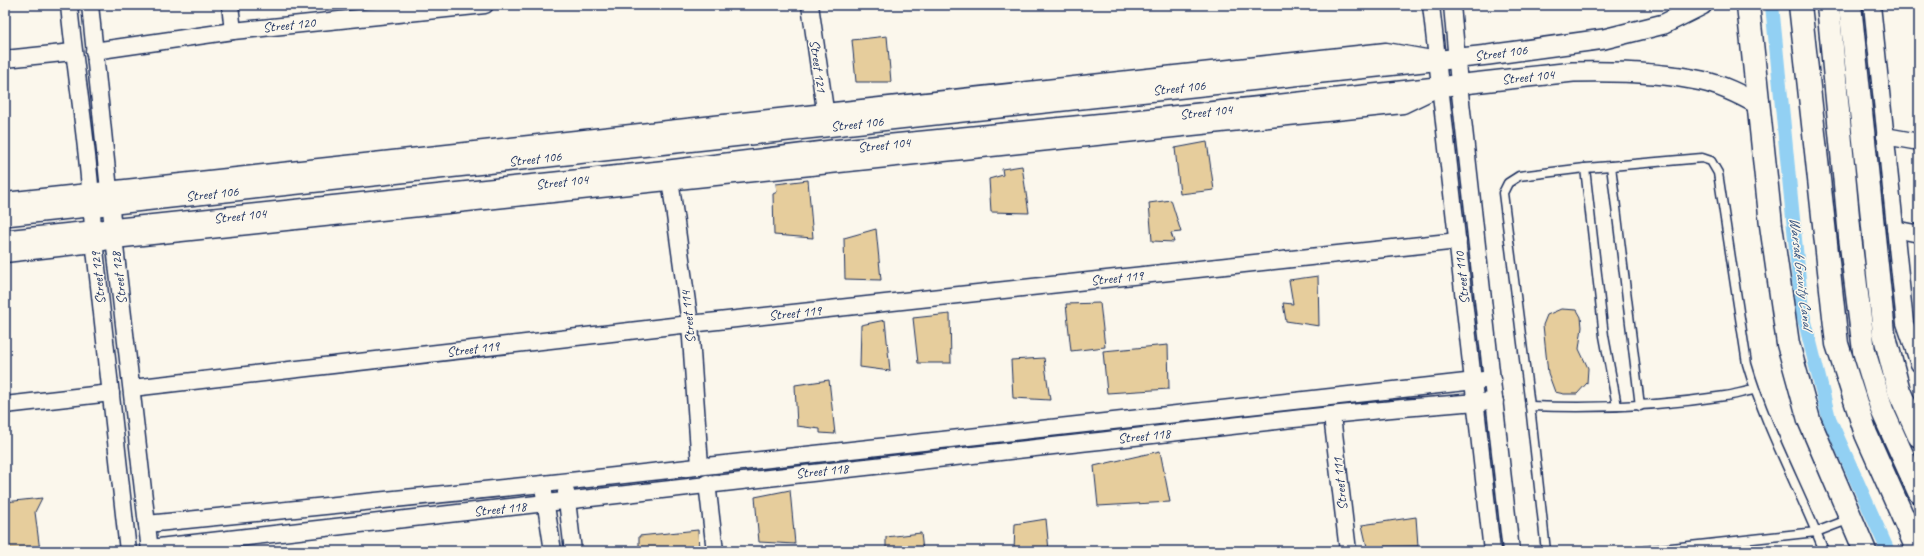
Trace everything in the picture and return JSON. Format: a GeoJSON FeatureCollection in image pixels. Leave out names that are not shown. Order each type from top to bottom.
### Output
{"type":"FeatureCollection","features":[{"type":"Feature","properties":{"kind":"main road"},"geometry":{"type":"LineString","coordinates":[[1748,5],[1771,225],[1788,344],[1809,420],[1850,519],[1865,551]]}},
{"type":"Feature","properties":{"kind":"main road"},"geometry":{"type":"LineString","coordinates":[[1800,5],[1837,344],[1866,434],[1918,551]]}},
{"type":"Feature","properties":{"kind":"main road"},"geometry":{"type":"LineString","coordinates":[[1828,5],[1854,268],[1864,350],[1882,410],[1919,492]]}},
{"type":"Feature","properties":{"kind":"main road"},"geometry":{"type":"LineString","coordinates":[[1850,5],[1884,333],[1899,391],[1919,436]]}},
{"type":"Feature","properties":{"kind":"main road"},"geometry":{"type":"LineString","coordinates":[[1854,268],[1877,266]]}},
{"type":"Feature","properties":{"kind":"street","name":"Street 129"},"geometry":{"type":"LineString","coordinates":[[69,5],[128,551]]}},
{"type":"Feature","properties":{"kind":"street","name":"Street 128"},"geometry":{"type":"LineString","coordinates":[[90,5],[114,235],[150,550]]}},
{"type":"Feature","properties":{"kind":"street"},"geometry":{"type":"LineString","coordinates":[[230,5],[233,31]]}},
{"type":"Feature","properties":{"kind":"street","name":"Street 120"},"geometry":{"type":"LineString","coordinates":[[94,51],[374,11],[485,5]]}},
{"type":"Feature","properties":{"kind":"street","name":"Street 121"},"geometry":{"type":"LineString","coordinates":[[810,5],[826,120]]}},
{"type":"Feature","properties":{"kind":"street","name":"Street 110"},"geometry":{"type":"LineString","coordinates":[[1431,5],[1438,60],[1450,85],[1493,379],[1511,551]]}},
{"type":"Feature","properties":{"kind":"street","name":"Street 110"},"geometry":{"type":"LineString","coordinates":[[1452,5],[1458,58],[1450,85],[1458,241],[1492,551]]}},
{"type":"Feature","properties":{"kind":"street","name":"Street 106"},"geometry":{"type":"LineString","coordinates":[[5,216],[91,199],[476,166],[641,140],[826,120],[1131,93],[1291,69],[1458,58],[1604,39],[1664,24],[1702,5]]}},
{"type":"Feature","properties":{"kind":"street"},"geometry":{"type":"LineString","coordinates":[[1872,5],[1895,229],[1919,364]]}},
{"type":"Feature","properties":{"kind":"street"},"geometry":{"type":"LineString","coordinates":[[5,59],[73,52]]}},
{"type":"Feature","properties":{"kind":"street"},"geometry":{"type":"LineString","coordinates":[[826,120],[1291,69]]}},
{"type":"Feature","properties":{"kind":"street","name":"Street 104"},"geometry":{"type":"LineString","coordinates":[[5,240],[93,238],[292,217],[480,190],[670,177],[832,150],[978,143],[1135,120],[1289,110],[1450,85],[1573,72],[1629,71],[1703,81],[1729,90],[1759,104]]}},
{"type":"Feature","properties":{"kind":"street"},"geometry":{"type":"LineString","coordinates":[[1131,93],[1135,120]]}},
{"type":"Feature","properties":{"kind":"street"},"geometry":{"type":"LineString","coordinates":[[978,143],[1289,110]]}},
{"type":"Feature","properties":{"kind":"street"},"geometry":{"type":"LineString","coordinates":[[1885,136],[1919,142]]}},
{"type":"Feature","properties":{"kind":"street"},"geometry":{"type":"LineString","coordinates":[[110,197],[641,140]]}},
{"type":"Feature","properties":{"kind":"street"},"geometry":{"type":"LineString","coordinates":[[476,166],[480,190]]}},
{"type":"Feature","properties":{"kind":"street"},"geometry":{"type":"LineString","coordinates":[[292,217],[670,177]]}},
{"type":"Feature","properties":{"kind":"street","name":"Street 114"},"geometry":{"type":"LineString","coordinates":[[670,177],[690,324],[700,465]]}},
{"type":"Feature","properties":{"kind":"street"},"geometry":{"type":"LineString","coordinates":[[5,201],[91,199]]}},
{"type":"Feature","properties":{"kind":"street"},"geometry":{"type":"LineString","coordinates":[[1895,229],[1919,234]]}},
{"type":"Feature","properties":{"kind":"street"},"geometry":{"type":"LineString","coordinates":[[5,254],[93,238]]}},
{"type":"Feature","properties":{"kind":"street","name":"Street 119"},"geometry":{"type":"LineString","coordinates":[[132,388],[690,324],[1458,241]]}},
{"type":"Feature","properties":{"kind":"street"},"geometry":{"type":"LineString","coordinates":[[148,524],[543,484],[564,480],[1493,379]]}},
{"type":"Feature","properties":{"kind":"street"},"geometry":{"type":"LineString","coordinates":[[5,405],[111,393]]}},
{"type":"Feature","properties":{"kind":"street","name":"Street 118"},"geometry":{"type":"LineString","coordinates":[[150,550],[567,502],[707,483],[1332,416],[1495,401]]}},
{"type":"Feature","properties":{"kind":"street","name":"Street 111"},"geometry":{"type":"LineString","coordinates":[[1332,416],[1348,551]]}},
{"type":"Feature","properties":{"kind":"street"},"geometry":{"type":"LineString","coordinates":[[564,480],[573,551]]}},
{"type":"Feature","properties":{"kind":"street"},"geometry":{"type":"LineString","coordinates":[[707,483],[715,551]]}},
{"type":"Feature","properties":{"kind":"street"},"geometry":{"type":"LineString","coordinates":[[543,484],[553,551]]}},
{"type":"Feature","properties":{"kind":"lane"},"geometry":{"type":"LineString","coordinates":[[1546,551],[1530,406],[1503,193],[1508,182],[1519,176],[1585,168],[1702,158],[1711,161],[1718,173],[1747,364],[1755,390],[1768,424],[1824,551]]}},
{"type":"Feature","properties":{"kind":"lane"},"geometry":{"type":"LineString","coordinates":[[1611,166],[1640,406]]}},
{"type":"Feature","properties":{"kind":"lane"},"geometry":{"type":"LineString","coordinates":[[1585,168],[1604,336],[1617,406]]}},
{"type":"Feature","properties":{"kind":"lane"},"geometry":{"type":"LineString","coordinates":[[1530,406],[1580,408],[1640,406],[1727,396],[1755,390]]}},
{"type":"Feature","properties":{"kind":"lane"},"geometry":{"type":"LineString","coordinates":[[1644,551],[1816,532],[1850,519]]}},
{"type":"Feature","properties":{"kind":"building"},"geometry":{"type":"Polygon","coordinates":[[[887,36],[891,82],[856,82],[852,40],[887,36]]]}},
{"type":"Feature","properties":{"kind":"building"},"geometry":{"type":"Polygon","coordinates":[[[1207,142],[1214,190],[1180,194],[1175,148],[1207,142]]]}},
{"type":"Feature","properties":{"kind":"building"},"geometry":{"type":"Polygon","coordinates":[[[1022,166],[1029,213],[991,212],[989,179],[1003,175],[1002,169],[1022,166]]]}},
{"type":"Feature","properties":{"kind":"building"},"geometry":{"type":"Polygon","coordinates":[[[808,180],[813,238],[774,235],[773,194],[777,192],[776,184],[808,180]]]}},
{"type":"Feature","properties":{"kind":"building"},"geometry":{"type":"Polygon","coordinates":[[[1171,200],[1181,232],[1171,233],[1174,242],[1152,241],[1149,203],[1171,200]]]}},
{"type":"Feature","properties":{"kind":"building"},"geometry":{"type":"Polygon","coordinates":[[[876,229],[881,280],[845,279],[844,238],[876,229]]]}},
{"type":"Feature","properties":{"kind":"building"},"geometry":{"type":"Polygon","coordinates":[[[1318,276],[1319,326],[1286,321],[1283,303],[1293,304],[1289,280],[1318,276]]]}},
{"type":"Feature","properties":{"kind":"building"},"geometry":{"type":"Polygon","coordinates":[[[1100,303],[1105,347],[1071,351],[1066,304],[1100,303]]]}},
{"type":"Feature","properties":{"kind":"building"},"geometry":{"type":"Polygon","coordinates":[[[1561,309],[1577,310],[1581,317],[1582,327],[1579,349],[1588,368],[1587,383],[1577,394],[1555,392],[1548,373],[1543,325],[1547,315],[1561,309]]]}},
{"type":"Feature","properties":{"kind":"building"},"geometry":{"type":"Polygon","coordinates":[[[950,314],[951,363],[918,363],[913,318],[950,314]]]}},
{"type":"Feature","properties":{"kind":"building"},"geometry":{"type":"Polygon","coordinates":[[[885,320],[890,371],[860,367],[861,325],[885,320]]]}},
{"type":"Feature","properties":{"kind":"building"},"geometry":{"type":"Polygon","coordinates":[[[1168,345],[1169,389],[1107,393],[1103,351],[1168,345]]]}},
{"type":"Feature","properties":{"kind":"building"},"geometry":{"type":"Polygon","coordinates":[[[1044,358],[1050,400],[1013,398],[1011,360],[1044,358]]]}},
{"type":"Feature","properties":{"kind":"building"},"geometry":{"type":"Polygon","coordinates":[[[829,380],[835,434],[820,433],[820,429],[797,426],[795,385],[829,380]]]}},
{"type":"Feature","properties":{"kind":"building"},"geometry":{"type":"Polygon","coordinates":[[[1160,451],[1170,502],[1098,506],[1094,466],[1160,451]]]}},
{"type":"Feature","properties":{"kind":"building"},"geometry":{"type":"Polygon","coordinates":[[[790,490],[795,544],[759,542],[755,497],[790,490]]]}},
{"type":"Feature","properties":{"kind":"building"},"geometry":{"type":"Polygon","coordinates":[[[42,498],[35,512],[40,551],[5,551],[5,502],[42,498]]]}},
{"type":"Feature","properties":{"kind":"building"},"geometry":{"type":"Polygon","coordinates":[[[1416,517],[1418,546],[1367,547],[1362,525],[1416,517]]]}},
{"type":"Feature","properties":{"kind":"building"},"geometry":{"type":"Polygon","coordinates":[[[1046,519],[1049,551],[1014,551],[1015,524],[1046,519]]]}},
{"type":"Feature","properties":{"kind":"building"},"geometry":{"type":"Polygon","coordinates":[[[698,530],[699,551],[639,551],[639,536],[698,530]]]}},
{"type":"Feature","properties":{"kind":"building"},"geometry":{"type":"Polygon","coordinates":[[[921,533],[923,551],[886,551],[886,537],[921,533]]]}},
{"type":"Feature","properties":{"kind":"waterway","name":"Warsak Gravity Canal"},"geometry":{"type":"LineString","coordinates":[[1772,5],[1802,310],[1829,418],[1888,551]]}}]}
